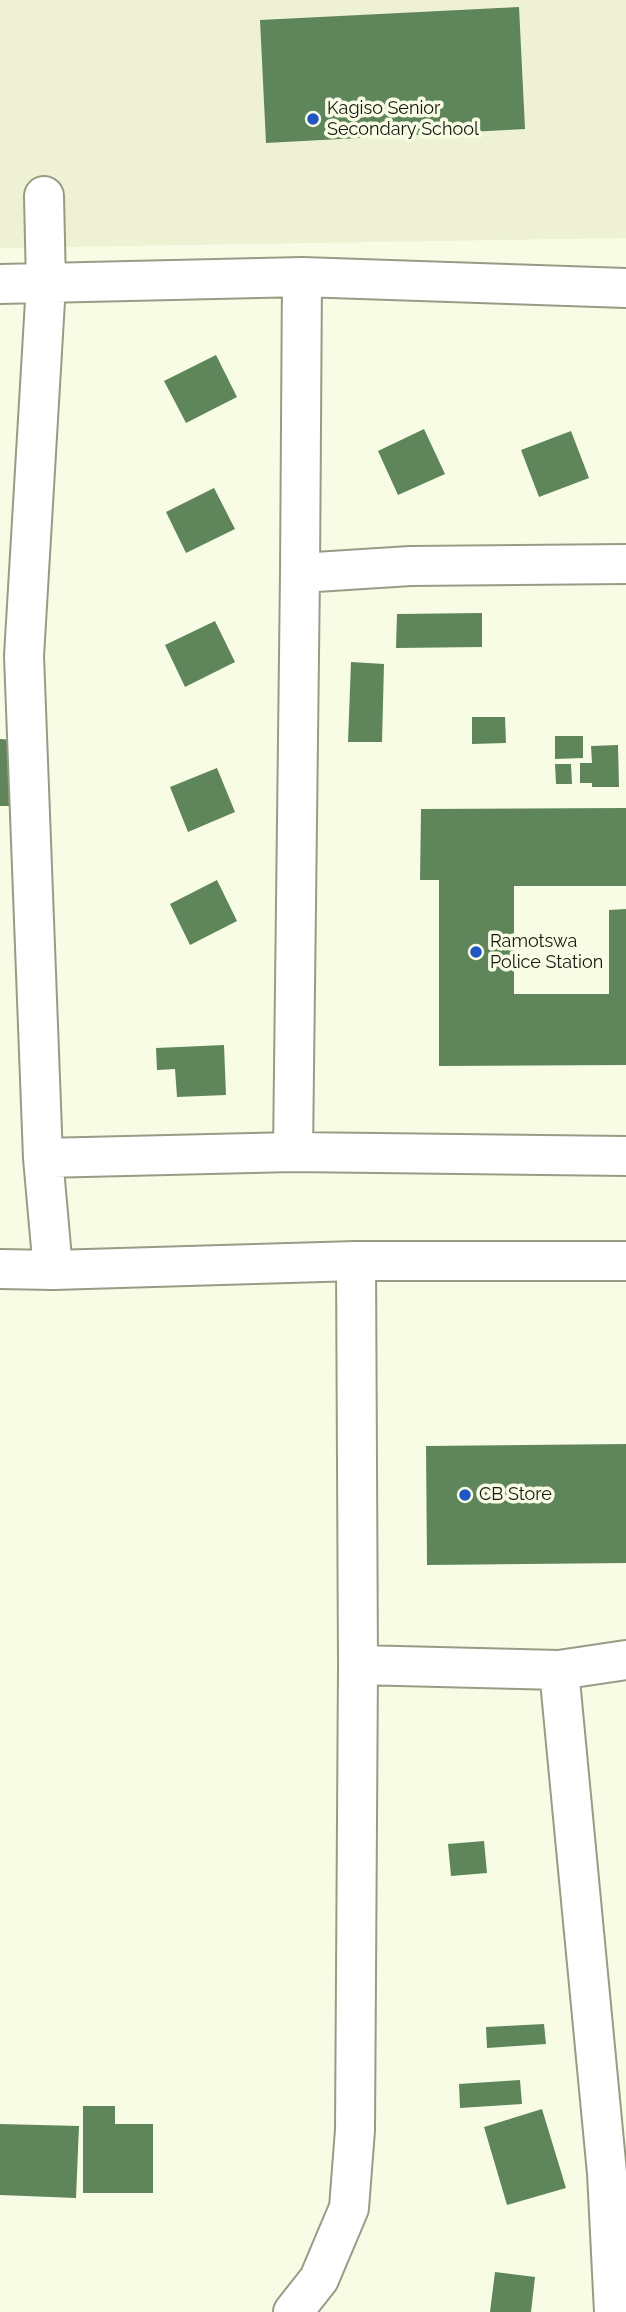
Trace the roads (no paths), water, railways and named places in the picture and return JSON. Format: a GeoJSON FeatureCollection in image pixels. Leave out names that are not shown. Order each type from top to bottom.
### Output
{"type":"FeatureCollection","features":[{"type":"Feature","properties":{"kind":"street"},"geometry":{"type":"LineString","coordinates":[[44,196],[46,284],[12,656],[43,1158],[53,1270]]}},
{"type":"Feature","properties":{"kind":"street"},"geometry":{"type":"LineString","coordinates":[[293,1152],[302,277]]}},
{"type":"Feature","properties":{"kind":"street"},"geometry":{"type":"LineString","coordinates":[[0,284],[302,277],[626,288]]}},
{"type":"Feature","properties":{"kind":"street"},"geometry":{"type":"LineString","coordinates":[[300,573],[411,566],[626,565]]}},
{"type":"Feature","properties":{"kind":"street"},"geometry":{"type":"LineString","coordinates":[[43,1158],[293,1152],[626,1156]]}},
{"type":"Feature","properties":{"kind":"street"},"geometry":{"type":"LineString","coordinates":[[293,2312],[319,2279],[349,2208],[355,2130],[358,1665],[356,1261]]}},
{"type":"Feature","properties":{"kind":"street"},"geometry":{"type":"LineString","coordinates":[[0,1269],[53,1270],[356,1261],[626,1261]]}},
{"type":"Feature","properties":{"kind":"street"},"geometry":{"type":"LineString","coordinates":[[358,1665],[559,1670],[626,1660]]}},
{"type":"Feature","properties":{"kind":"street"},"geometry":{"type":"LineString","coordinates":[[559,1670],[607,2173],[614,2312]]}},
{"type":"Feature","properties":{"kind":"place","name":"Kagiso Senior Secondary School"},"geometry":{"type":"Point","coordinates":[313,119]}},
{"type":"Feature","properties":{"kind":"place","name":"Ramotswa Police Station"},"geometry":{"type":"Point","coordinates":[476,952]}},
{"type":"Feature","properties":{"kind":"place","name":"CB Store"},"geometry":{"type":"Point","coordinates":[465,1495]}}]}
